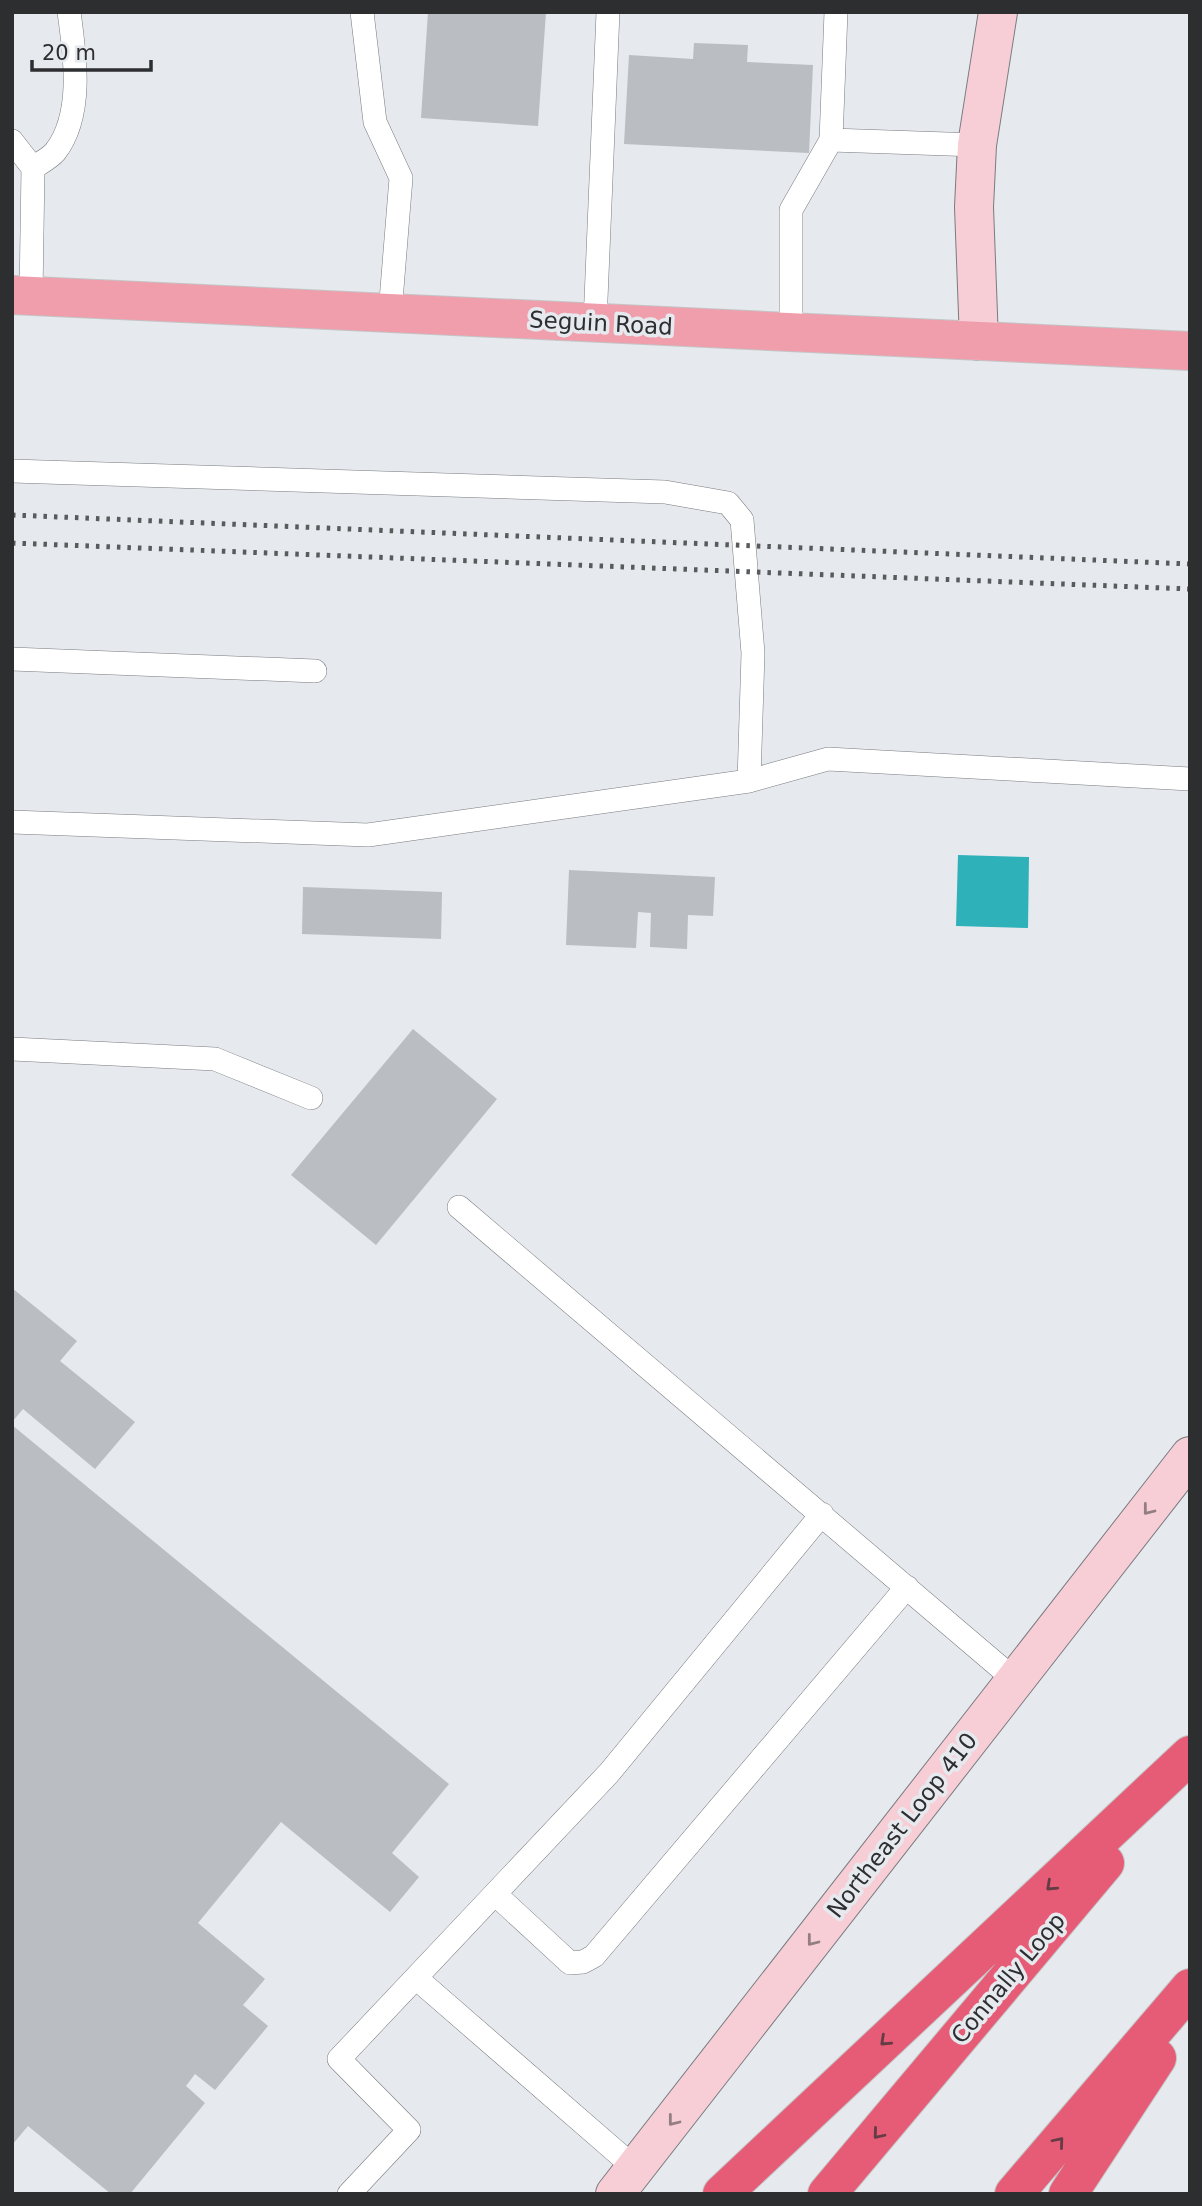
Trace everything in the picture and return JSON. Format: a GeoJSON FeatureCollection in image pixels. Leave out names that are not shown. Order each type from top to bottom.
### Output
{"type":"FeatureCollection","features":[{"type":"Feature","properties":{"kind":"highway"},"geometry":{"type":"LineString","coordinates":[[722,2194],[1190,1755]]}},
{"type":"Feature","properties":{"kind":"highway","name":"Connally Loop"},"geometry":{"type":"LineString","coordinates":[[827,2194],[1190,1763]]}},
{"type":"Feature","properties":{"kind":"highway"},"geometry":{"type":"LineString","coordinates":[[1014,2194],[1190,1987]]}},
{"type":"Feature","properties":{"kind":"highway"},"geometry":{"type":"LineString","coordinates":[[1068,2194],[1190,2007]]}},
{"type":"Feature","properties":{"kind":"main road","name":"Seguin Road"},"geometry":{"type":"LineString","coordinates":[[22,296],[1190,351]]}},
{"type":"Feature","properties":{"kind":"street"},"geometry":{"type":"LineString","coordinates":[[979,341],[974,207],[977,145],[998,12]]}},
{"type":"Feature","properties":{"kind":"street","name":"Northeast Loop 410"},"geometry":{"type":"LineString","coordinates":[[625,2181],[1190,1456]]}},
{"type":"Feature","properties":{"kind":"lane"},"geometry":{"type":"LineString","coordinates":[[33,168],[55,152],[71,121],[76,56],[69,12]]}},
{"type":"Feature","properties":{"kind":"lane"},"geometry":{"type":"LineString","coordinates":[[362,12],[375,122],[401,178],[390,313]]}},
{"type":"Feature","properties":{"kind":"lane"},"geometry":{"type":"LineString","coordinates":[[595,323],[608,12]]}},
{"type":"Feature","properties":{"kind":"lane"},"geometry":{"type":"LineString","coordinates":[[791,332],[792,210],[831,140],[836,12]]}},
{"type":"Feature","properties":{"kind":"lane"},"geometry":{"type":"LineString","coordinates":[[831,140],[977,145]]}},
{"type":"Feature","properties":{"kind":"lane"},"geometry":{"type":"LineString","coordinates":[[12,141],[33,168],[22,296]]}},
{"type":"Feature","properties":{"kind":"lane"},"geometry":{"type":"LineString","coordinates":[[12,471],[665,492],[728,503],[742,520],[753,653],[749,781]]}},
{"type":"Feature","properties":{"kind":"lane"},"geometry":{"type":"LineString","coordinates":[[12,659],[315,671]]}},
{"type":"Feature","properties":{"kind":"lane"},"geometry":{"type":"LineString","coordinates":[[12,822],[368,835],[749,781],[828,760],[1190,779]]}},
{"type":"Feature","properties":{"kind":"lane"},"geometry":{"type":"LineString","coordinates":[[12,1049],[215,1059],[311,1098]]}},
{"type":"Feature","properties":{"kind":"lane"},"geometry":{"type":"LineString","coordinates":[[459,1207],[1015,1680]]}},
{"type":"Feature","properties":{"kind":"lane"},"geometry":{"type":"LineString","coordinates":[[349,2194],[409,2130],[339,2059],[609,1773],[822,1514]]}},
{"type":"Feature","properties":{"kind":"lane"},"geometry":{"type":"LineString","coordinates":[[495,1894],[570,1963],[583,1962],[594,1956],[907,1587]]}},
{"type":"Feature","properties":{"kind":"lane"},"geometry":{"type":"LineString","coordinates":[[415,1978],[625,2181]]}},
{"type":"Feature","properties":{"kind":"water"},"geometry":{"type":"Polygon","coordinates":[[[958,855],[1029,857],[1028,928],[956,926],[958,855]]]}},
{"type":"Feature","properties":{"kind":"building"},"geometry":{"type":"Polygon","coordinates":[[[428,12],[546,12],[538,126],[421,118],[428,12]]]}},
{"type":"Feature","properties":{"kind":"building"},"geometry":{"type":"Polygon","coordinates":[[[694,43],[748,45],[747,62],[813,65],[809,153],[624,144],[629,55],[693,59],[694,43]]]}},
{"type":"Feature","properties":{"kind":"building"},"geometry":{"type":"Polygon","coordinates":[[[569,870],[715,877],[713,916],[688,915],[687,949],[650,947],[651,913],[638,912],[636,948],[566,945],[569,870]]]}},
{"type":"Feature","properties":{"kind":"building"},"geometry":{"type":"Polygon","coordinates":[[[303,887],[442,892],[441,939],[302,934],[303,887]]]}},
{"type":"Feature","properties":{"kind":"building"},"geometry":{"type":"Polygon","coordinates":[[[413,1029],[497,1099],[376,1245],[291,1175],[413,1029]]]}},
{"type":"Feature","properties":{"kind":"building"},"geometry":{"type":"Polygon","coordinates":[[[12,1288],[77,1341],[60,1361],[135,1422],[95,1469],[23,1409],[12,1422],[12,1288]]]}},
{"type":"Feature","properties":{"kind":"building"},"geometry":{"type":"Polygon","coordinates":[[[12,1425],[449,1784],[392,1853],[419,1877],[390,1912],[281,1822],[198,1923],[265,1979],[243,2005],[268,2026],[215,2090],[195,2074],[186,2086],[205,2103],[130,2194],[111,2194],[28,2126],[12,2145],[12,1425]]]}},
{"type":"Feature","properties":{"kind":"railway"},"geometry":{"type":"LineString","coordinates":[[12,515],[1190,564]]}},
{"type":"Feature","properties":{"kind":"railway"},"geometry":{"type":"LineString","coordinates":[[12,543],[1190,589]]}}]}
